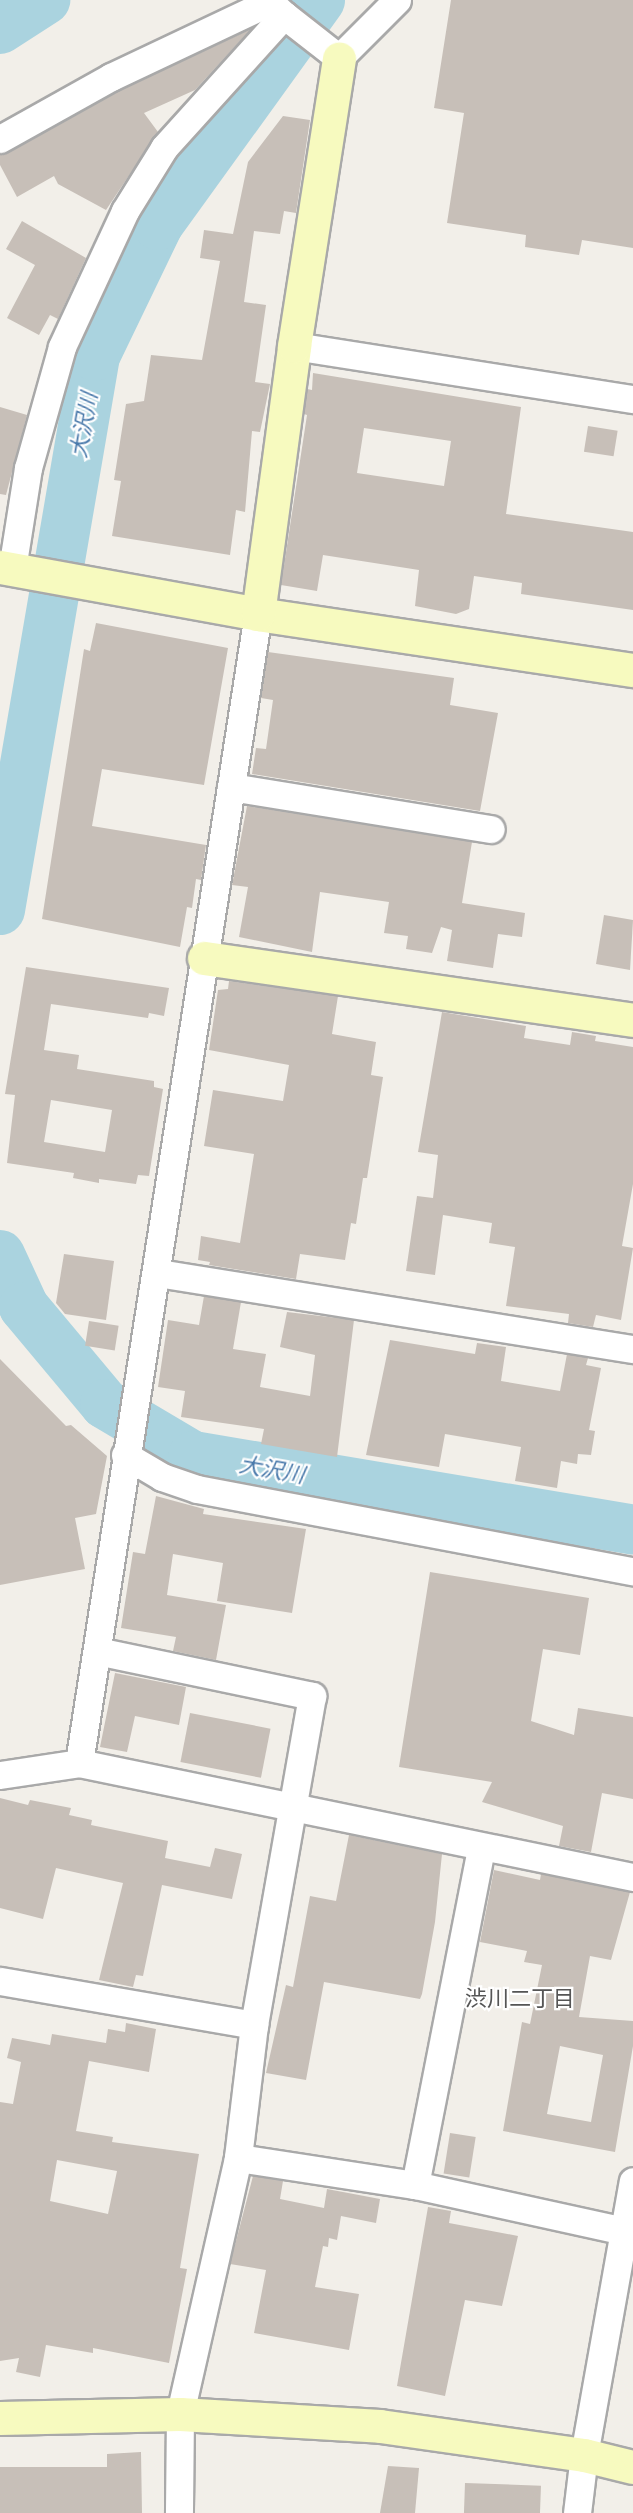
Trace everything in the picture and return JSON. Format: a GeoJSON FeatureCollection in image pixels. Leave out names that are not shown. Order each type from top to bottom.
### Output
{"type":"FeatureCollection","features":[{"type":"Feature","properties":{"kind":"street"},"geometry":{"type":"LineString","coordinates":[[79,1762],[125,1455],[158,1273],[258,614],[334,53],[397,0]]}},
{"type":"Feature","properties":{"kind":"street"},"geometry":{"type":"LineString","coordinates":[[0,139],[111,77],[270,2],[334,53]]}},
{"type":"Feature","properties":{"kind":"street"},"geometry":{"type":"LineString","coordinates":[[285,15],[164,148],[125,211],[62,347],[28,468],[11,569],[258,614],[633,670]]}},
{"type":"Feature","properties":{"kind":"street"},"geometry":{"type":"LineString","coordinates":[[294,346],[633,399]]}},
{"type":"Feature","properties":{"kind":"street"},"geometry":{"type":"LineString","coordinates":[[231,787],[491,829]]}},
{"type":"Feature","properties":{"kind":"street"},"geometry":{"type":"LineString","coordinates":[[204,958],[633,1020]]}},
{"type":"Feature","properties":{"kind":"street"},"geometry":{"type":"LineString","coordinates":[[158,1273],[633,1349]]}},
{"type":"Feature","properties":{"kind":"street"},"geometry":{"type":"LineString","coordinates":[[125,1455],[162,1477],[197,1489],[633,1571]]}},
{"type":"Feature","properties":{"kind":"street"},"geometry":{"type":"LineString","coordinates":[[97,1651],[312,1696],[254,2025],[238,2157],[180,2414],[179,2513]]}},
{"type":"Feature","properties":{"kind":"street"},"geometry":{"type":"LineString","coordinates":[[0,1775],[79,1762],[293,1810],[633,1877]]}},
{"type":"Feature","properties":{"kind":"street"},"geometry":{"type":"LineString","coordinates":[[415,2185],[481,1848]]}},
{"type":"Feature","properties":{"kind":"street"},"geometry":{"type":"LineString","coordinates":[[0,1981],[254,2025]]}},
{"type":"Feature","properties":{"kind":"street"},"geometry":{"type":"LineString","coordinates":[[238,2157],[415,2185],[629,2232]]}},
{"type":"Feature","properties":{"kind":"street"},"geometry":{"type":"LineString","coordinates":[[578,2513],[584,2455],[629,2232],[633,2181]]}},
{"type":"Feature","properties":{"kind":"street"},"geometry":{"type":"LineString","coordinates":[[0,2418],[180,2414],[380,2426],[584,2455],[633,2467]]}},
{"type":"Feature","properties":{"kind":"building"},"geometry":{"type":"Polygon","coordinates":[[[451,0],[633,0],[633,248],[582,240],[579,255],[525,247],[526,235],[447,223],[464,113],[434,108],[451,0]]]}},
{"type":"Feature","properties":{"kind":"building"},"geometry":{"type":"Polygon","coordinates":[[[251,29],[195,90],[144,113],[158,132],[106,210],[58,184],[54,176],[17,197],[0,165],[0,155],[118,91],[251,29]]]}},
{"type":"Feature","properties":{"kind":"building"},"geometry":{"type":"Polygon","coordinates":[[[283,116],[310,120],[296,213],[284,211],[280,234],[254,231],[244,302],[266,305],[255,382],[270,384],[260,432],[252,431],[245,512],[236,510],[230,555],[112,536],[121,481],[114,480],[126,404],[144,401],[151,355],[202,360],[220,261],[200,258],[204,230],[233,234],[248,162],[283,116]]]}},
{"type":"Feature","properties":{"kind":"building"},"geometry":{"type":"Polygon","coordinates":[[[22,221],[86,258],[58,319],[50,315],[39,335],[7,318],[35,265],[6,249],[22,221]]]}},
{"type":"Feature","properties":{"kind":"building"},"geometry":{"type":"Polygon","coordinates":[[[313,373],[521,407],[506,514],[633,532],[633,610],[521,594],[522,583],[474,576],[469,609],[456,614],[415,606],[419,570],[323,555],[317,591],[281,585],[307,415],[304,414],[307,389],[312,390],[313,373]],[[364,428],[357,473],[444,486],[451,441],[364,428]]]}},
{"type":"Feature","properties":{"kind":"building"},"geometry":{"type":"Polygon","coordinates":[[[0,407],[27,415],[6,495],[0,494],[0,407]]]}},
{"type":"Feature","properties":{"kind":"building"},"geometry":{"type":"Polygon","coordinates":[[[588,426],[618,431],[614,456],[584,452],[588,426]]]}},
{"type":"Feature","properties":{"kind":"building"},"geometry":{"type":"Polygon","coordinates":[[[96,623],[228,648],[204,785],[102,769],[92,826],[206,845],[201,880],[196,879],[192,908],[187,907],[180,947],[42,919],[84,649],[90,651],[96,623]]]}},
{"type":"Feature","properties":{"kind":"building"},"geometry":{"type":"Polygon","coordinates":[[[268,652],[454,678],[450,705],[498,713],[480,811],[252,774],[256,748],[266,749],[273,700],[261,698],[268,652]]]}},
{"type":"Feature","properties":{"kind":"building"},"geometry":{"type":"Polygon","coordinates":[[[247,806],[472,842],[462,903],[525,913],[522,937],[498,934],[493,968],[447,961],[452,930],[441,927],[432,953],[406,949],[408,936],[384,933],[389,902],[320,892],[312,952],[239,937],[248,887],[232,885],[247,806]]]}},
{"type":"Feature","properties":{"kind":"building"},"geometry":{"type":"Polygon","coordinates":[[[604,915],[633,920],[630,970],[596,964],[604,915]]]}},
{"type":"Feature","properties":{"kind":"building"},"geometry":{"type":"Polygon","coordinates":[[[26,967],[169,988],[164,1016],[149,1013],[148,1018],[51,1004],[44,1050],[79,1055],[77,1069],[154,1081],[154,1087],[163,1089],[149,1176],[138,1175],[136,1184],[99,1179],[99,1183],[73,1178],[74,1173],[7,1163],[15,1095],[5,1094],[26,967]],[[51,1100],[44,1142],[105,1152],[112,1110],[51,1100]]]}},
{"type":"Feature","properties":{"kind":"building"},"geometry":{"type":"Polygon","coordinates":[[[229,981],[338,996],[332,1034],[376,1042],[371,1075],[383,1077],[367,1178],[363,1178],[356,1224],[351,1223],[345,1260],[300,1254],[296,1279],[209,1265],[210,1262],[198,1260],[201,1236],[240,1243],[254,1154],[204,1146],[213,1090],[283,1101],[289,1065],[209,1050],[218,990],[228,989],[229,981]]]}},
{"type":"Feature","properties":{"kind":"building"},"geometry":{"type":"Polygon","coordinates":[[[442,1012],[526,1026],[524,1038],[570,1045],[572,1032],[596,1036],[595,1041],[633,1047],[633,1184],[622,1246],[633,1248],[621,1320],[596,1315],[593,1327],[568,1323],[569,1314],[506,1306],[515,1247],[489,1243],[492,1223],[443,1215],[435,1275],[406,1271],[417,1196],[433,1198],[438,1155],[418,1152],[442,1012]]]}},
{"type":"Feature","properties":{"kind":"building"},"geometry":{"type":"Polygon","coordinates":[[[64,1254],[114,1261],[106,1320],[65,1314],[56,1303],[64,1254]]]}},
{"type":"Feature","properties":{"kind":"building"},"geometry":{"type":"Polygon","coordinates":[[[204,1296],[241,1302],[233,1349],[266,1354],[260,1387],[310,1396],[315,1355],[280,1347],[287,1312],[354,1320],[337,1457],[261,1444],[264,1429],[181,1417],[185,1391],[158,1387],[168,1320],[199,1325],[204,1296]]]}},
{"type":"Feature","properties":{"kind":"building"},"geometry":{"type":"Polygon","coordinates":[[[89,1321],[119,1326],[115,1350],[85,1346],[89,1321]]]}},
{"type":"Feature","properties":{"kind":"building"},"geometry":{"type":"Polygon","coordinates":[[[390,1340],[475,1354],[477,1343],[506,1347],[501,1381],[560,1391],[567,1354],[588,1358],[586,1365],[601,1368],[589,1430],[595,1431],[591,1455],[578,1454],[577,1464],[561,1461],[557,1488],[515,1481],[521,1447],[445,1434],[439,1467],[366,1455],[390,1340]]]}},
{"type":"Feature","properties":{"kind":"building"},"geometry":{"type":"Polygon","coordinates":[[[0,1359],[66,1426],[71,1425],[107,1456],[96,1514],[75,1518],[85,1569],[0,1585],[0,1359]]]}},
{"type":"Feature","properties":{"kind":"building"},"geometry":{"type":"Polygon","coordinates":[[[156,1496],[204,1509],[203,1514],[306,1529],[292,1613],[217,1601],[223,1563],[173,1554],[167,1595],[226,1605],[216,1660],[173,1651],[176,1637],[121,1628],[133,1552],[145,1554],[156,1496]]]}},
{"type":"Feature","properties":{"kind":"building"},"geometry":{"type":"Polygon","coordinates":[[[430,1572],[589,1598],[580,1655],[543,1649],[531,1721],[574,1735],[578,1708],[633,1717],[633,1799],[602,1793],[591,1852],[559,1846],[563,1826],[482,1802],[492,1782],[399,1767],[430,1572]]]}},
{"type":"Feature","properties":{"kind":"building"},"geometry":{"type":"Polygon","coordinates":[[[115,1673],[186,1687],[179,1725],[135,1716],[127,1752],[100,1747],[115,1673]]]}},
{"type":"Feature","properties":{"kind":"building"},"geometry":{"type":"Polygon","coordinates":[[[190,1713],[270,1729],[261,1778],[180,1762],[190,1713]]]}},
{"type":"Feature","properties":{"kind":"building"},"geometry":{"type":"Polygon","coordinates":[[[0,1798],[28,1805],[30,1800],[71,1808],[69,1815],[92,1820],[91,1825],[168,1841],[165,1858],[210,1867],[215,1848],[242,1854],[232,1899],[162,1885],[143,1976],[136,1975],[133,1987],[99,1980],[123,1883],[56,1868],[43,1919],[0,1908],[0,1798]]]}},
{"type":"Feature","properties":{"kind":"building"},"geometry":{"type":"Polygon","coordinates":[[[349,1835],[442,1854],[435,1922],[422,1994],[420,1999],[324,1982],[306,2080],[266,2073],[286,1985],[293,1987],[310,1896],[336,1901],[349,1835]]]}},
{"type":"Feature","properties":{"kind":"building"},"geometry":{"type":"Polygon","coordinates":[[[494,1870],[540,1880],[541,1874],[630,1892],[611,1960],[590,1956],[579,2017],[633,2021],[633,2046],[615,2152],[503,2131],[522,2022],[530,2024],[542,1965],[524,1962],[527,1951],[480,1942],[494,1870]],[[560,2046],[547,2114],[591,2122],[603,2055],[560,2046]]]}},
{"type":"Feature","properties":{"kind":"building"},"geometry":{"type":"Polygon","coordinates":[[[126,2023],[156,2029],[149,2072],[89,2061],[76,2131],[113,2137],[112,2142],[199,2154],[180,2268],[187,2269],[169,2363],[93,2348],[93,2353],[46,2345],[40,2377],[16,2372],[19,2358],[0,2361],[0,2102],[13,2104],[21,2062],[7,2058],[12,2038],[50,2045],[52,2034],[106,2043],[108,2029],[125,2032],[126,2023]],[[57,2160],[50,2201],[108,2214],[117,2171],[57,2160]]]}},
{"type":"Feature","properties":{"kind":"building"},"geometry":{"type":"Polygon","coordinates":[[[450,2133],[476,2137],[469,2178],[444,2173],[450,2133]]]}},
{"type":"Feature","properties":{"kind":"building"},"geometry":{"type":"Polygon","coordinates":[[[253,2176],[283,2181],[280,2199],[324,2208],[327,2189],[380,2199],[376,2223],[341,2216],[337,2240],[329,2238],[328,2247],[323,2246],[315,2287],[359,2294],[349,2350],[254,2333],[266,2270],[230,2264],[253,2176]]]}},
{"type":"Feature","properties":{"kind":"building"},"geometry":{"type":"Polygon","coordinates":[[[428,2207],[451,2211],[449,2223],[518,2236],[502,2306],[465,2300],[445,2396],[397,2386],[428,2207]]]}},
{"type":"Feature","properties":{"kind":"building"},"geometry":{"type":"Polygon","coordinates":[[[141,2452],[142,2513],[0,2513],[0,2467],[107,2467],[107,2454],[141,2452]]]}},
{"type":"Feature","properties":{"kind":"building"},"geometry":{"type":"Polygon","coordinates":[[[388,2466],[419,2468],[415,2513],[380,2513],[388,2466]]]}},
{"type":"Feature","properties":{"kind":"building"},"geometry":{"type":"Polygon","coordinates":[[[465,2483],[541,2486],[540,2513],[464,2513],[465,2483]]]}},
{"type":"Feature","properties":{"kind":"waterway"},"geometry":{"type":"LineString","coordinates":[[0,29],[45,0]]}},
{"type":"Feature","properties":{"kind":"waterway","name":"大沢川"},"geometry":{"type":"LineString","coordinates":[[0,910],[95,356],[158,225],[320,0]]}},
{"type":"Feature","properties":{"kind":"waterway","name":"大沢川"},"geometry":{"type":"LineString","coordinates":[[0,1255],[24,1307],[105,1404],[193,1456],[633,1530]]}},
{"type":"Feature","properties":{"kind":"district","name":"渋川二丁目"},"geometry":{"type":"Point","coordinates":[520,1998]}}]}
